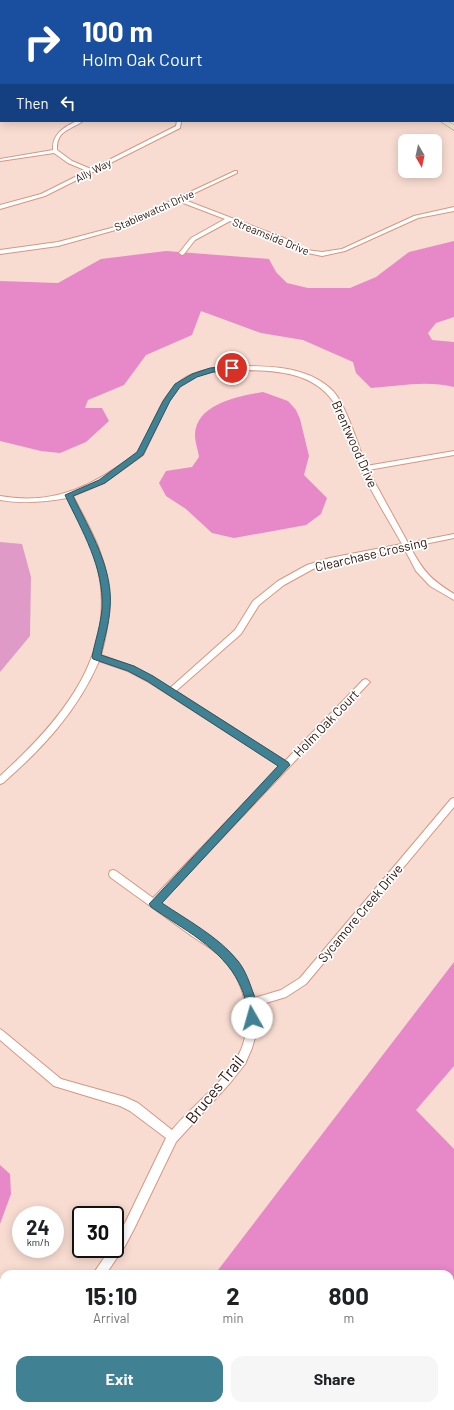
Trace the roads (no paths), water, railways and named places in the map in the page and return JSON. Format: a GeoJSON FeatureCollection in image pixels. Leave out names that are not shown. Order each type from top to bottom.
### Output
{"type":"FeatureCollection","features":[{"type":"Feature","properties":{"kind":"main road"},"geometry":{"type":"LineString","coordinates":[[445,122],[454,128]]}},
{"type":"Feature","properties":{"kind":"street"},"geometry":{"type":"LineString","coordinates":[[55,151],[56,138],[61,132],[80,122]]}},
{"type":"Feature","properties":{"kind":"street","name":"Ally Way"},"geometry":{"type":"LineString","coordinates":[[0,207],[43,195],[178,127],[180,122]]}},
{"type":"Feature","properties":{"kind":"street"},"geometry":{"type":"LineString","coordinates":[[0,160],[55,151],[70,162],[91,171]]}},
{"type":"Feature","properties":{"kind":"street","name":"Stablewatch Drive"},"geometry":{"type":"LineString","coordinates":[[0,252],[58,244],[117,228],[179,200],[235,172]]}},
{"type":"Feature","properties":{"kind":"street","name":"Streamside Drive"},"geometry":{"type":"LineString","coordinates":[[179,200],[287,241],[305,251],[326,254],[343,250],[416,217],[454,209]]}},
{"type":"Feature","properties":{"kind":"street"},"geometry":{"type":"LineString","coordinates":[[182,253],[193,239],[230,219]]}},
{"type":"Feature","properties":{"kind":"street","name":"Brentwood Drive"},"geometry":{"type":"LineString","coordinates":[[0,498],[37,500],[69,495],[102,481],[140,454],[166,401],[178,386],[194,375],[212,370],[263,368],[285,370],[314,380],[331,393],[340,407],[364,469],[406,546],[426,578],[454,597]]}},
{"type":"Feature","properties":{"kind":"street"},"geometry":{"type":"LineString","coordinates":[[364,469],[454,453]]}},
{"type":"Feature","properties":{"kind":"street"},"geometry":{"type":"LineString","coordinates":[[0,781],[49,736],[71,707],[97,657],[106,609],[105,587],[97,552],[69,495]]}},
{"type":"Feature","properties":{"kind":"street","name":"Clearchase Crossing"},"geometry":{"type":"LineString","coordinates":[[170,692],[238,632],[256,603],[281,583],[310,567],[333,560],[454,536]]}},
{"type":"Feature","properties":{"kind":"street"},"geometry":{"type":"LineString","coordinates":[[97,657],[131,669],[285,765]]}},
{"type":"Feature","properties":{"kind":"street","name":"Holm Oak Court"},"geometry":{"type":"LineString","coordinates":[[154,904],[285,765],[366,682]]}},
{"type":"Feature","properties":{"kind":"street","name":"Sycamore Creek Drive"},"geometry":{"type":"LineString","coordinates":[[251,1003],[283,994],[302,981],[454,800]]}},
{"type":"Feature","properties":{"kind":"street","name":"Bruces Trail"},"geometry":{"type":"LineString","coordinates":[[102,1270],[121,1245],[173,1137],[240,1061],[251,1031],[251,1003],[244,983],[235,965],[226,955],[113,874]]}},
{"type":"Feature","properties":{"kind":"street"},"geometry":{"type":"LineString","coordinates":[[0,1034],[58,1083],[122,1101],[134,1107],[173,1137]]}}]}
